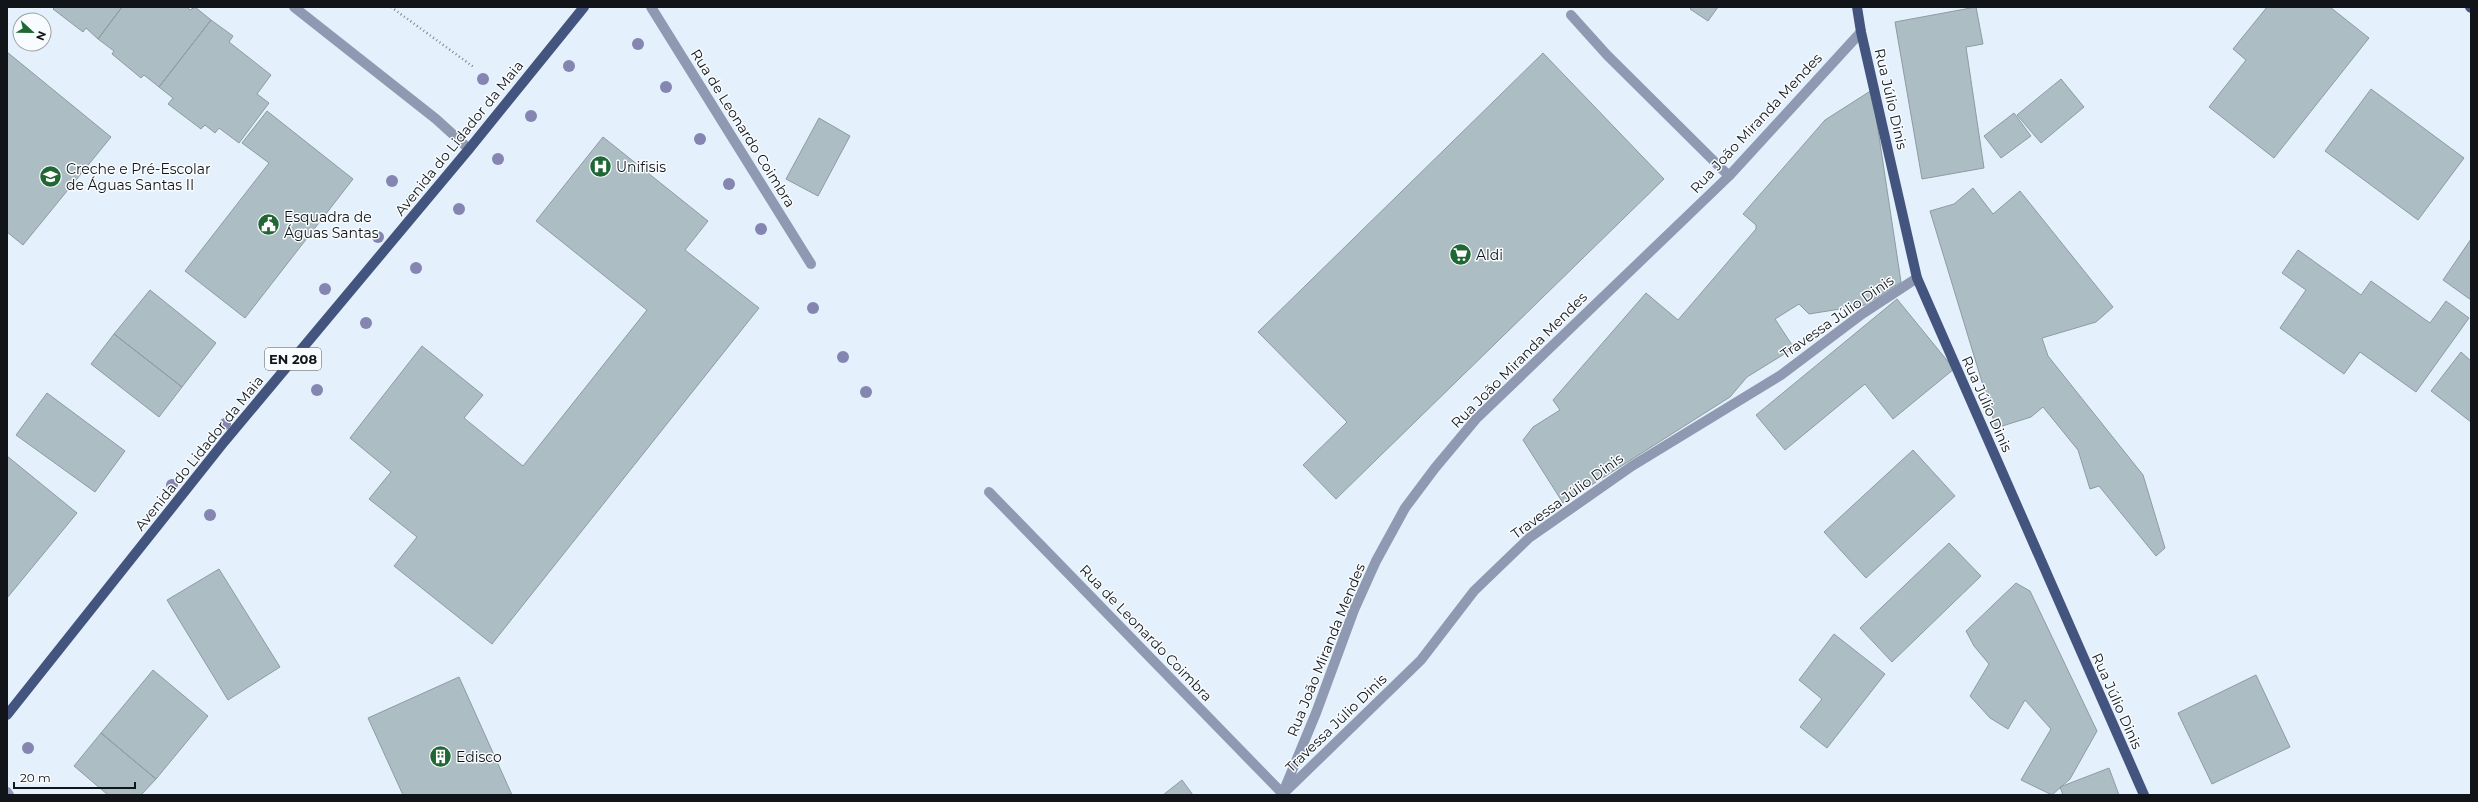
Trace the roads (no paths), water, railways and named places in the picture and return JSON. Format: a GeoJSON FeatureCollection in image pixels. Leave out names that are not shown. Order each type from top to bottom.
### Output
{"type":"FeatureCollection","features":[{"type":"Feature","properties":{"kind":"main road","name":"Avenida do Lidador da Maia"},"geometry":{"type":"LineString","coordinates":[[7,715],[224,442],[469,149],[584,7]]}},
{"type":"Feature","properties":{"kind":"main road","name":"Rua Júlio Dinis"},"geometry":{"type":"LineString","coordinates":[[1857,7],[1861,32],[1918,278],[2144,795]]}},
{"type":"Feature","properties":{"kind":"street"},"geometry":{"type":"LineString","coordinates":[[294,7],[436,119],[469,149]]}},
{"type":"Feature","properties":{"kind":"street","name":"Rua de Leonardo Coimbra"},"geometry":{"type":"LineString","coordinates":[[651,7],[810,264]]}},
{"type":"Feature","properties":{"kind":"street"},"geometry":{"type":"LineString","coordinates":[[1571,16],[1607,55],[1729,176]]}},
{"type":"Feature","properties":{"kind":"street","name":"Rua João Miranda Mendes"},"geometry":{"type":"LineString","coordinates":[[1282,795],[1316,713],[1354,610],[1376,561],[1410,503],[1434,468],[1476,419],[1729,176],[1861,32]]}},
{"type":"Feature","properties":{"kind":"street","name":"Travessa Júlio Dinis"},"geometry":{"type":"LineString","coordinates":[[1282,795],[1421,660],[1474,591],[1528,538],[1632,466],[1781,375],[1862,314],[1918,278]]}},
{"type":"Feature","properties":{"kind":"street","name":"Rua de Leonardo Coimbra"},"geometry":{"type":"LineString","coordinates":[[989,492],[1282,795]]}},
{"type":"Feature","properties":{"kind":"place","name":"Unifisis"},"geometry":{"type":"Point","coordinates":[601,167]}},
{"type":"Feature","properties":{"kind":"place","name":"Creche e Pré-Escolar de Águas Santas II"},"geometry":{"type":"Point","coordinates":[51,177]}},
{"type":"Feature","properties":{"kind":"place","name":"Esquadra de Águas Santas"},"geometry":{"type":"Point","coordinates":[269,225]}},
{"type":"Feature","properties":{"kind":"place","name":"Aldi"},"geometry":{"type":"Point","coordinates":[1461,255]}},
{"type":"Feature","properties":{"kind":"place","name":"Edisco"},"geometry":{"type":"Point","coordinates":[440,757]}}]}
